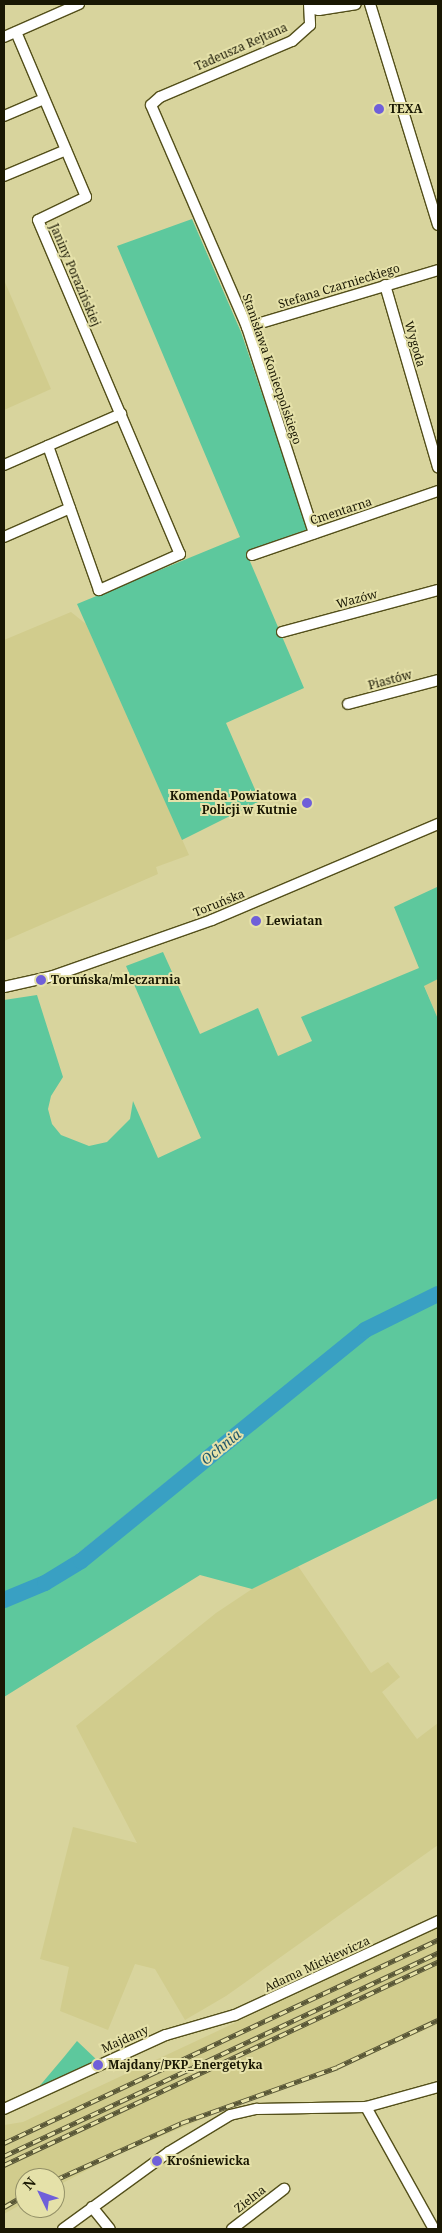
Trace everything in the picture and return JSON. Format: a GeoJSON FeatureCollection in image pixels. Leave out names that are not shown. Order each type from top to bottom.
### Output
{"type":"FeatureCollection","features":[{"type":"Feature","properties":{"kind":"street"},"geometry":{"type":"LineString","coordinates":[[4,37],[78,4]]}},
{"type":"Feature","properties":{"kind":"street","name":"Tadeusza Rejtana"},"geometry":{"type":"LineString","coordinates":[[151,105],[160,97],[292,41],[310,25],[310,6],[319,10],[356,4]]}},
{"type":"Feature","properties":{"kind":"street"},"geometry":{"type":"LineString","coordinates":[[370,4],[438,225]]}},
{"type":"Feature","properties":{"kind":"street","name":"Janiny Porazińskiej"},"geometry":{"type":"LineString","coordinates":[[16,32],[86,197],[38,220],[180,554],[99,590],[70,508]]}},
{"type":"Feature","properties":{"kind":"street"},"geometry":{"type":"LineString","coordinates":[[4,116],[44,99]]}},
{"type":"Feature","properties":{"kind":"street","name":"Stanisława Koniecpolskiego"},"geometry":{"type":"LineString","coordinates":[[151,105],[247,327],[314,533]]}},
{"type":"Feature","properties":{"kind":"street"},"geometry":{"type":"LineString","coordinates":[[4,176],[66,150]]}},
{"type":"Feature","properties":{"kind":"street","name":"Stefana Czarnieckiego"},"geometry":{"type":"LineString","coordinates":[[247,327],[438,270]]}},
{"type":"Feature","properties":{"kind":"street","name":"Wygoda"},"geometry":{"type":"LineString","coordinates":[[384,285],[437,462]]}},
{"type":"Feature","properties":{"kind":"street"},"geometry":{"type":"LineString","coordinates":[[4,465],[122,414]]}},
{"type":"Feature","properties":{"kind":"street"},"geometry":{"type":"LineString","coordinates":[[4,537],[70,508],[48,446]]}},
{"type":"Feature","properties":{"kind":"street","name":"Cmentarna"},"geometry":{"type":"LineString","coordinates":[[252,555],[438,491]]}},
{"type":"Feature","properties":{"kind":"street","name":"Wazów"},"geometry":{"type":"LineString","coordinates":[[282,632],[438,590]]}},
{"type":"Feature","properties":{"kind":"street","name":"Piastów"},"geometry":{"type":"LineString","coordinates":[[348,704],[438,680]]}},
{"type":"Feature","properties":{"kind":"street","name":"Toruńska"},"geometry":{"type":"LineString","coordinates":[[4,987],[53,976],[212,920],[438,824]]}},
{"type":"Feature","properties":{"kind":"street","name":"Adama Mickiewicza"},"geometry":{"type":"LineString","coordinates":[[204,2025],[235,2015],[438,1921]]}},
{"type":"Feature","properties":{"kind":"street","name":"Majdany"},"geometry":{"type":"LineString","coordinates":[[4,2109],[166,2034],[204,2025]]}},
{"type":"Feature","properties":{"kind":"street"},"geometry":{"type":"LineString","coordinates":[[63,2229],[169,2152],[239,2111],[366,2107],[438,2087]]}},
{"type":"Feature","properties":{"kind":"street"},"geometry":{"type":"LineString","coordinates":[[366,2107],[434,2229]]}},
{"type":"Feature","properties":{"kind":"street","name":"Zielna"},"geometry":{"type":"LineString","coordinates":[[232,2229],[284,2188]]}},
{"type":"Feature","properties":{"kind":"street"},"geometry":{"type":"LineString","coordinates":[[92,2207],[110,2229]]}},
{"type":"Feature","properties":{"kind":"shaded area"},"geometry":{"type":"Polygon","coordinates":[[[4,280],[51,389],[4,410],[4,280]]]}},
{"type":"Feature","properties":{"kind":"shaded area"},"geometry":{"type":"Polygon","coordinates":[[[71,612],[86,624],[189,855],[156,867],[158,874],[4,941],[4,640],[71,612]]]}},
{"type":"Feature","properties":{"kind":"shaded area"},"geometry":{"type":"Polygon","coordinates":[[[438,979],[438,1019],[424,985],[438,979]]]}},
{"type":"Feature","properties":{"kind":"shaded area"},"geometry":{"type":"Polygon","coordinates":[[[298,1566],[371,1673],[388,1662],[400,1677],[382,1692],[417,1739],[438,1723],[438,1845],[226,1996],[185,2020],[155,1969],[135,1964],[108,2030],[60,2011],[69,1967],[40,1959],[73,1827],[137,1843],[76,1726],[216,1613],[252,1589],[298,1566]]]}},
{"type":"Feature","properties":{"kind":"shaded area"},"geometry":{"type":"Polygon","coordinates":[[[438,1928],[438,2024],[331,2072],[228,2108],[112,2157],[65,2182],[65,2168],[15,2168],[15,2208],[4,2214],[4,2125],[23,2122],[438,1928]]]}},
{"type":"Feature","properties":{"kind":"green space"},"geometry":{"type":"Polygon","coordinates":[[[192,219],[241,332],[308,529],[246,552],[304,688],[226,723],[260,801],[182,840],[77,604],[240,537],[117,246],[192,219]]]}},
{"type":"Feature","properties":{"kind":"green space"},"geometry":{"type":"Polygon","coordinates":[[[437,887],[438,979],[424,986],[438,1019],[438,1289],[353,1331],[48,1576],[4,1594],[4,1000],[37,995],[63,1077],[51,1096],[48,1109],[52,1124],[61,1135],[89,1146],[107,1142],[130,1119],[133,1101],[158,1158],[201,1138],[126,966],[163,952],[200,1034],[258,1008],[278,1056],[312,1041],[301,1017],[419,968],[394,907],[437,887]]]}},
{"type":"Feature","properties":{"kind":"green space"},"geometry":{"type":"Polygon","coordinates":[[[438,1300],[438,1498],[252,1589],[200,1575],[4,1697],[4,1604],[16,1602],[55,1583],[88,1562],[288,1396],[366,1336],[438,1300]]]}},
{"type":"Feature","properties":{"kind":"green space"},"geometry":{"type":"Polygon","coordinates":[[[77,2041],[98,2061],[37,2089],[64,2057],[77,2041]]]}},
{"type":"Feature","properties":{"kind":"waterway","name":"Ochnia"},"geometry":{"type":"LineString","coordinates":[[4,1600],[45,1583],[81,1561],[365,1330],[438,1294]]}},
{"type":"Feature","properties":{"kind":"railway"},"geometry":{"type":"LineString","coordinates":[[4,2143],[438,1940]]}},
{"type":"Feature","properties":{"kind":"railway"},"geometry":{"type":"LineString","coordinates":[[4,2156],[438,1953]]}},
{"type":"Feature","properties":{"kind":"railway"},"geometry":{"type":"LineString","coordinates":[[4,2165],[438,1962]]}},
{"type":"Feature","properties":{"kind":"railway"},"geometry":{"type":"LineString","coordinates":[[65,2175],[181,2123],[337,2067],[438,2020]]}},
{"type":"Feature","properties":{"kind":"railway"},"geometry":{"type":"LineString","coordinates":[[4,2207],[15,2201]]}},
{"type":"Feature","properties":{"kind":"place","name":"TEXA"},"geometry":{"type":"Point","coordinates":[379,109]}},
{"type":"Feature","properties":{"kind":"place","name":"Komenda Powiatowa Policji w Kutnie"},"geometry":{"type":"Point","coordinates":[307,803]}},
{"type":"Feature","properties":{"kind":"place","name":"Lewiatan"},"geometry":{"type":"Point","coordinates":[256,921]}},
{"type":"Feature","properties":{"kind":"place","name":"Toruńska/mleczarnia"},"geometry":{"type":"Point","coordinates":[41,980]}},
{"type":"Feature","properties":{"kind":"place","name":"Majdany/PKP_Energetyka"},"geometry":{"type":"Point","coordinates":[98,2065]}},
{"type":"Feature","properties":{"kind":"place","name":"Krośniewicka"},"geometry":{"type":"Point","coordinates":[157,2161]}}]}
